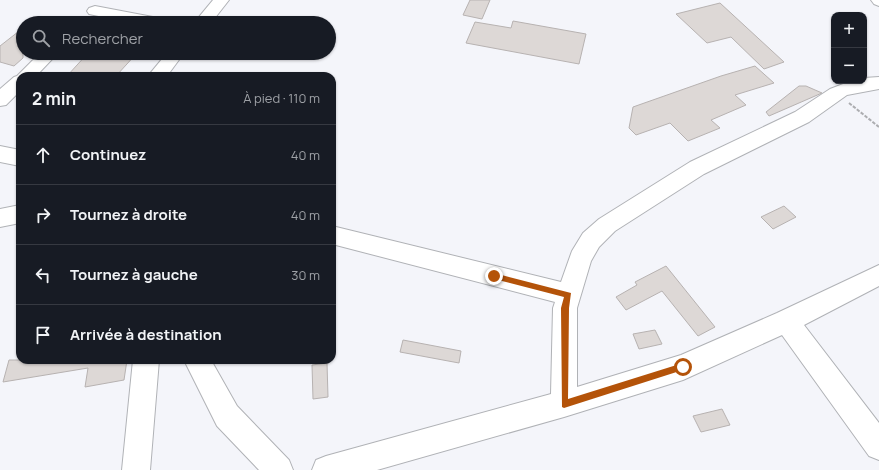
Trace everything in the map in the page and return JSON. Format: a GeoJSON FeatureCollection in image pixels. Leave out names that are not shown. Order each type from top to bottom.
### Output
{"type":"FeatureCollection","features":[{"type":"Feature","properties":{"kind":"street"},"geometry":{"type":"LineString","coordinates":[[91,16],[108,0]]}},
{"type":"Feature","properties":{"kind":"street"},"geometry":{"type":"LineString","coordinates":[[208,16],[221,0]]}},
{"type":"Feature","properties":{"kind":"street"},"geometry":{"type":"LineString","coordinates":[[95,12],[118,16]]}},
{"type":"Feature","properties":{"kind":"street"},"geometry":{"type":"LineString","coordinates":[[30,72],[43,60]]}},
{"type":"Feature","properties":{"kind":"street"},"geometry":{"type":"LineString","coordinates":[[160,72],[170,60]]}},
{"type":"Feature","properties":{"kind":"street"},"geometry":{"type":"LineString","coordinates":[[564,404],[565,308],[580,258],[591,240],[607,226],[697,168],[802,117],[817,108],[836,93],[854,86],[879,83]]}},
{"type":"Feature","properties":{"kind":"street"},"geometry":{"type":"LineString","coordinates":[[0,100],[16,85]]}},
{"type":"Feature","properties":{"kind":"street"},"geometry":{"type":"LineString","coordinates":[[0,154],[16,157]]}},
{"type":"Feature","properties":{"kind":"street"},"geometry":{"type":"LineString","coordinates":[[0,218],[16,215]]}},
{"type":"Feature","properties":{"kind":"street"},"geometry":{"type":"LineString","coordinates":[[336,236],[568,295]]}},
{"type":"Feature","properties":{"kind":"street"},"geometry":{"type":"LineString","coordinates":[[326,470],[564,404],[683,367],[786,321],[879,275]]}},
{"type":"Feature","properties":{"kind":"street"},"geometry":{"type":"LineString","coordinates":[[786,321],[879,446]]}},
{"type":"Feature","properties":{"kind":"street"},"geometry":{"type":"LineString","coordinates":[[136,470],[146,364]]}},
{"type":"Feature","properties":{"kind":"street"},"geometry":{"type":"LineString","coordinates":[[199,364],[227,416],[279,470]]}},
{"type":"Feature","properties":{"kind":"path"},"geometry":{"type":"LineString","coordinates":[[836,93],[879,127]]}},
{"type":"Feature","properties":{"kind":"building"},"geometry":{"type":"Polygon","coordinates":[[[470,0],[490,0],[482,19],[463,15],[470,0]]]}},
{"type":"Feature","properties":{"kind":"building"},"geometry":{"type":"Polygon","coordinates":[[[720,3],[784,62],[764,69],[731,37],[707,43],[676,14],[720,3]]]}},
{"type":"Feature","properties":{"kind":"building"},"geometry":{"type":"Polygon","coordinates":[[[513,21],[586,34],[579,64],[466,43],[475,22],[511,28],[513,21]]]}},
{"type":"Feature","properties":{"kind":"building"},"geometry":{"type":"Polygon","coordinates":[[[16,33],[16,60],[21,60],[14,66],[0,62],[0,46],[16,33]]]}},
{"type":"Feature","properties":{"kind":"building"},"geometry":{"type":"Polygon","coordinates":[[[82,60],[131,60],[120,72],[71,72],[82,60]]]}},
{"type":"Feature","properties":{"kind":"building"},"geometry":{"type":"Polygon","coordinates":[[[755,66],[774,83],[735,95],[746,105],[711,120],[720,128],[688,141],[670,123],[636,135],[629,128],[633,107],[721,76],[755,66]]]}},
{"type":"Feature","properties":{"kind":"building"},"geometry":{"type":"Polygon","coordinates":[[[799,86],[806,86],[822,93],[769,116],[766,112],[799,86]]]}},
{"type":"Feature","properties":{"kind":"building"},"geometry":{"type":"Polygon","coordinates":[[[784,206],[796,217],[773,229],[761,217],[784,206]]]}},
{"type":"Feature","properties":{"kind":"building"},"geometry":{"type":"Polygon","coordinates":[[[666,266],[715,327],[698,336],[662,291],[626,310],[616,297],[637,285],[635,282],[666,266]]]}},
{"type":"Feature","properties":{"kind":"building"},"geometry":{"type":"Polygon","coordinates":[[[655,330],[662,344],[639,349],[633,334],[655,330]]]}},
{"type":"Feature","properties":{"kind":"building"},"geometry":{"type":"Polygon","coordinates":[[[403,340],[461,351],[459,363],[400,352],[403,340]]]}},
{"type":"Feature","properties":{"kind":"building"},"geometry":{"type":"Polygon","coordinates":[[[9,360],[16,360],[16,364],[126,364],[124,380],[85,387],[88,368],[3,382],[9,360]]]}},
{"type":"Feature","properties":{"kind":"building"},"geometry":{"type":"Polygon","coordinates":[[[327,364],[328,397],[313,399],[312,365],[327,364]]]}},
{"type":"Feature","properties":{"kind":"building"},"geometry":{"type":"Polygon","coordinates":[[[722,409],[730,425],[701,432],[693,416],[722,409]]]}},
{"type":"Feature","properties":{"kind":"route"},"geometry":{"type":"LineString","coordinates":[[494,276],[568,295],[565,308],[564,404],[683,367]]}}]}
